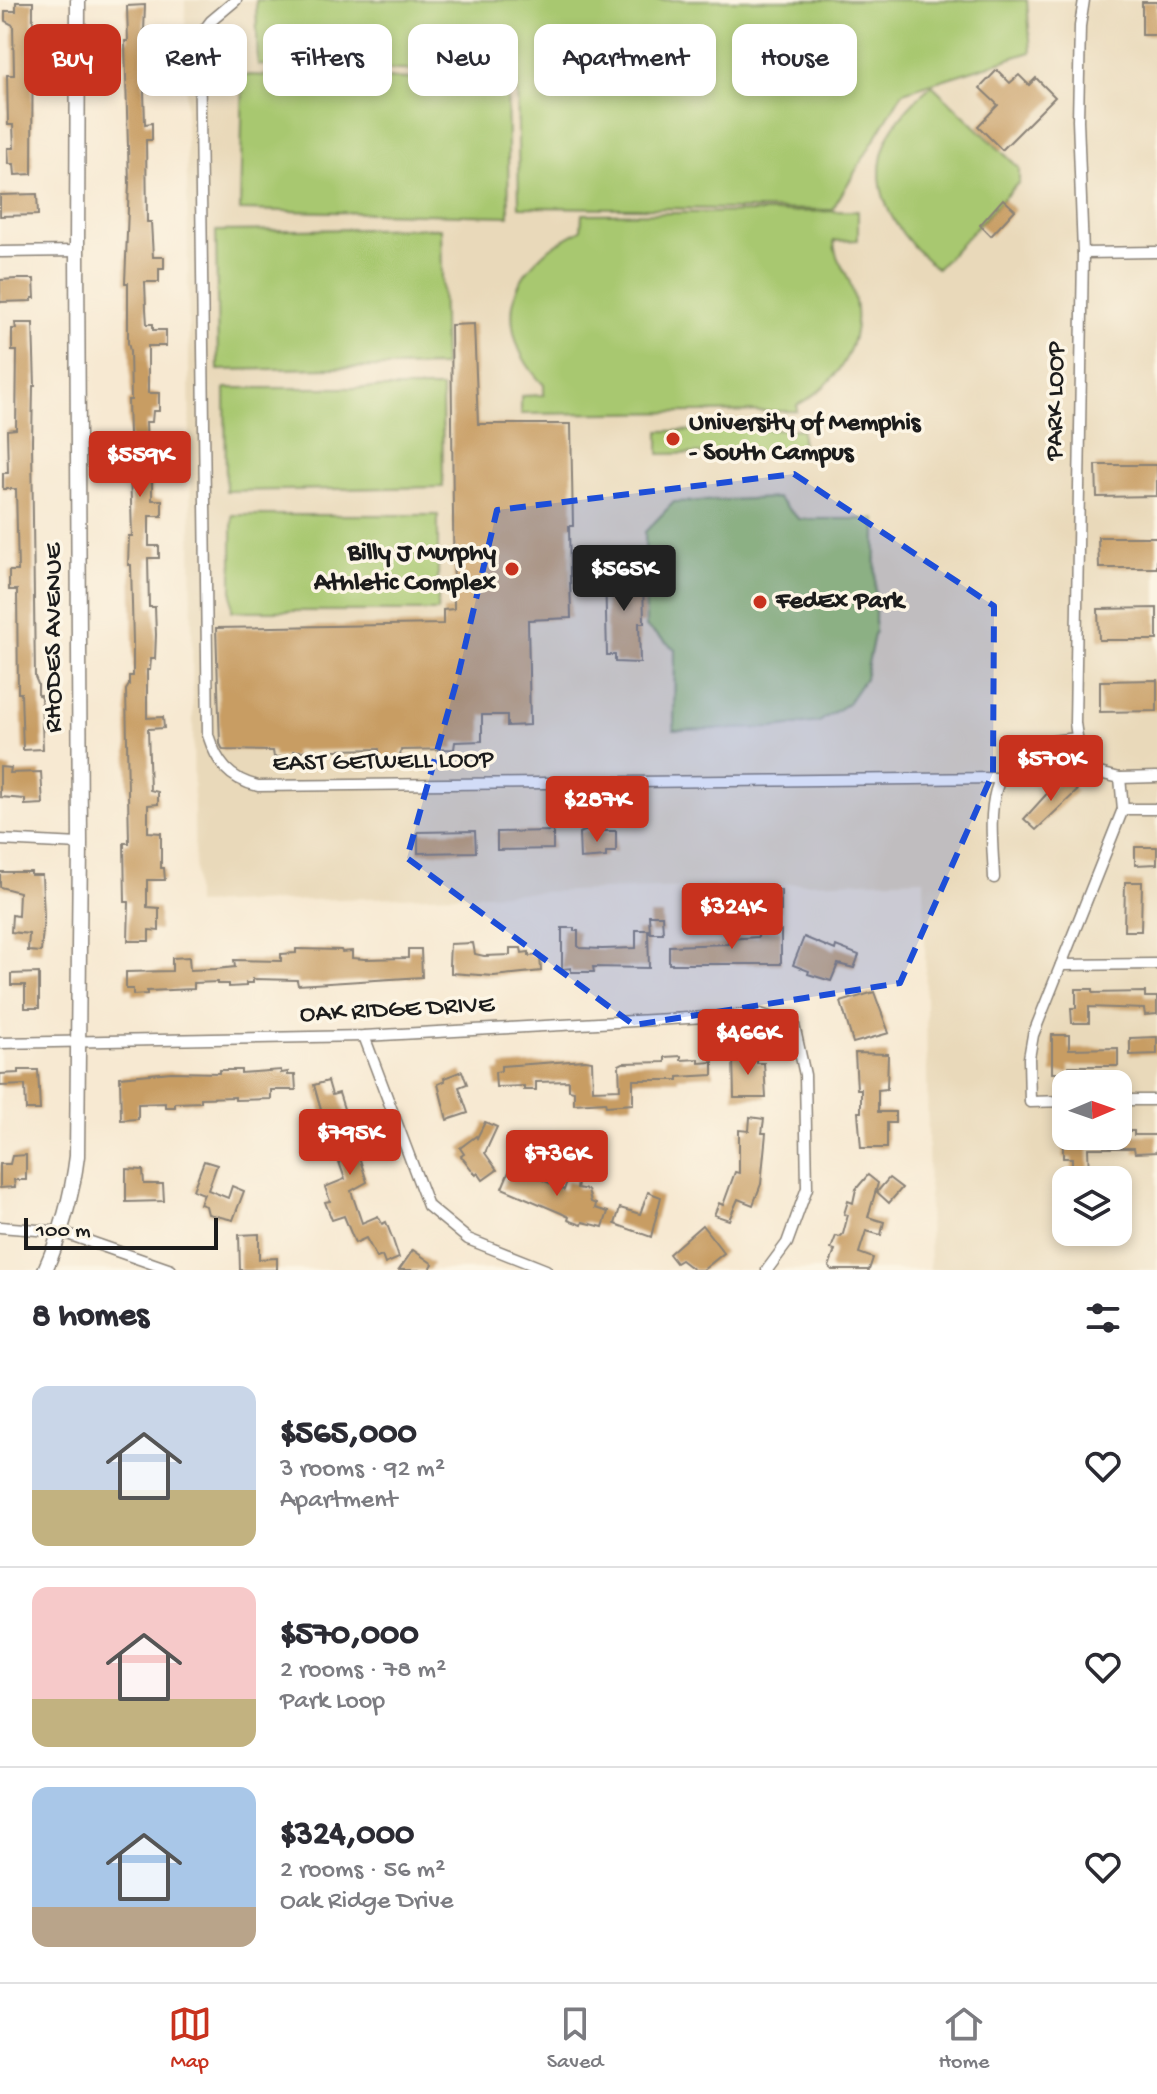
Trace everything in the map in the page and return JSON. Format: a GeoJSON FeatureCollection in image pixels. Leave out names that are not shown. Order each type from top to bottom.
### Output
{"type":"FeatureCollection","features":[{"type":"Feature","properties":{"kind":"main road","name":"RHODES AVENUE"},"geometry":{"type":"LineString","coordinates":[[45,1270],[62,1232],[72,1197],[77,1156],[80,844],[78,0]]}},
{"type":"Feature","properties":{"kind":"street","name":"EAST GETWELL LOOP"},"geometry":{"type":"LineString","coordinates":[[236,0],[211,21],[199,37],[208,735],[216,758],[226,771],[242,782],[258,786],[999,778]]}},
{"type":"Feature","properties":{"kind":"street","name":"PARK LOOP"},"geometry":{"type":"LineString","coordinates":[[1084,0],[1080,26],[1078,120],[1083,253],[1077,526],[1077,738],[1079,750],[1095,772],[1120,778]]}},
{"type":"Feature","properties":{"kind":"street"},"geometry":{"type":"LineString","coordinates":[[0,252],[77,251]]}},
{"type":"Feature","properties":{"kind":"street"},"geometry":{"type":"LineString","coordinates":[[1083,253],[1157,252]]}},
{"type":"Feature","properties":{"kind":"street"},"geometry":{"type":"LineString","coordinates":[[994,878],[992,821],[1002,770],[1018,756],[1042,743],[1077,738]]}},
{"type":"Feature","properties":{"kind":"street"},"geometry":{"type":"LineString","coordinates":[[1052,1101],[1030,1102],[1029,1058],[1033,1035],[1123,809],[1120,778],[1157,777]]}},
{"type":"Feature","properties":{"kind":"street"},"geometry":{"type":"LineString","coordinates":[[1123,809],[1157,809]]}},
{"type":"Feature","properties":{"kind":"street"},"geometry":{"type":"LineString","coordinates":[[0,840],[80,844]]}},
{"type":"Feature","properties":{"kind":"street"},"geometry":{"type":"LineString","coordinates":[[1061,965],[1157,964]]}},
{"type":"Feature","properties":{"kind":"street","name":"OAK RIDGE DRIVE"},"geometry":{"type":"LineString","coordinates":[[0,1043],[364,1036],[760,1014],[794,1025],[805,1075],[807,1188],[787,1243],[767,1270]]}},
{"type":"Feature","properties":{"kind":"street"},"geometry":{"type":"LineString","coordinates":[[364,1036],[428,1206],[468,1239],[546,1270]]}},
{"type":"Feature","properties":{"kind":"street"},"geometry":{"type":"LineString","coordinates":[[1132,1100],[1157,1100]]}},
{"type":"Feature","properties":{"kind":"street"},"geometry":{"type":"LineString","coordinates":[[0,1227],[62,1232],[171,1270]]}},
{"type":"Feature","properties":{"kind":"highlighted area"},"geometry":{"type":"Polygon","coordinates":[[[794,474],[994,606],[993,773],[900,983],[634,1025],[407,858],[457,680],[497,510],[794,474]]]}},
{"type":"Feature","properties":{"kind":"shaded area","name":"University of Memphis - South Campus"},"geometry":{"type":"Polygon","coordinates":[[[185,0],[1157,0],[1157,1270],[930,1270],[924,879],[195,904],[186,96],[247,96],[247,24],[185,24],[185,0]]]}},
{"type":"Feature","properties":{"kind":"green space"},"geometry":{"type":"Polygon","coordinates":[[[256,0],[1027,0],[1031,52],[903,92],[832,210],[519,207],[518,24],[408,24],[408,70],[392,70],[392,24],[263,24],[263,65],[258,65],[256,0]]]}},
{"type":"Feature","properties":{"kind":"green space"},"geometry":{"type":"Polygon","coordinates":[[[247,75],[263,75],[263,96],[392,96],[392,78],[408,79],[408,96],[507,96],[509,216],[240,210],[243,96],[247,96],[247,75]]]}},
{"type":"Feature","properties":{"kind":"green space"},"geometry":{"type":"Polygon","coordinates":[[[932,85],[1019,168],[1019,182],[937,269],[896,224],[885,201],[880,178],[882,154],[891,131],[908,108],[932,85]]]}},
{"type":"Feature","properties":{"kind":"green space"},"geometry":{"type":"Polygon","coordinates":[[[858,211],[858,240],[834,241],[855,305],[853,340],[847,356],[827,384],[797,405],[797,411],[521,414],[521,396],[544,395],[544,385],[532,372],[516,341],[513,309],[516,292],[523,277],[540,257],[581,230],[582,214],[858,211]]]}},
{"type":"Feature","properties":{"kind":"green space"},"geometry":{"type":"Polygon","coordinates":[[[441,228],[444,366],[218,370],[216,231],[441,228]]]}},
{"type":"Feature","properties":{"kind":"green space"},"geometry":{"type":"Polygon","coordinates":[[[225,388],[442,388],[443,487],[226,491],[225,388]]]}},
{"type":"Feature","properties":{"kind":"green space"},"geometry":{"type":"Polygon","coordinates":[[[802,429],[802,452],[659,454],[659,431],[802,429]]]}},
{"type":"Feature","properties":{"kind":"green space","name":"FedEx Park"},"geometry":{"type":"Polygon","coordinates":[[[777,498],[799,519],[876,519],[875,630],[865,678],[848,703],[819,722],[774,728],[674,730],[675,649],[646,627],[645,532],[674,502],[777,498]]]}},
{"type":"Feature","properties":{"kind":"green space"},"geometry":{"type":"Polygon","coordinates":[[[232,515],[438,515],[438,611],[232,611],[232,515]]]}},
{"type":"Feature","properties":{"kind":"building"},"geometry":{"type":"Polygon","coordinates":[[[16,2],[33,2],[33,24],[24,24],[24,96],[32,96],[32,174],[15,175],[14,164],[9,164],[8,148],[14,148],[13,125],[8,125],[7,75],[14,75],[13,25],[5,21],[5,11],[16,11],[16,2]]]}},
{"type":"Feature","properties":{"kind":"building"},"geometry":{"type":"Polygon","coordinates":[[[1142,2],[1157,2],[1157,35],[1142,35],[1142,2]]]}},
{"type":"Feature","properties":{"kind":"building"},"geometry":{"type":"Polygon","coordinates":[[[145,5],[144,24],[137,24],[137,96],[144,96],[145,124],[152,123],[152,140],[146,140],[147,222],[151,222],[153,257],[164,257],[164,269],[159,269],[159,282],[145,282],[147,324],[153,324],[153,330],[166,330],[166,346],[148,346],[148,393],[159,393],[159,411],[153,411],[152,422],[146,422],[147,451],[152,451],[152,500],[162,500],[162,516],[149,516],[149,546],[159,546],[159,558],[148,558],[149,607],[155,607],[156,635],[155,659],[151,659],[150,670],[147,670],[147,718],[163,717],[164,728],[148,729],[150,790],[158,792],[158,804],[148,805],[148,832],[161,833],[161,868],[164,868],[165,880],[147,880],[147,907],[159,908],[159,931],[149,930],[149,941],[128,941],[129,902],[125,902],[124,843],[129,843],[126,690],[129,676],[133,676],[131,565],[128,565],[129,536],[132,536],[128,400],[131,400],[128,283],[125,283],[129,183],[127,6],[145,5]]]}},
{"type":"Feature","properties":{"kind":"building"},"geometry":{"type":"Polygon","coordinates":[[[997,70],[1010,83],[1019,75],[1029,85],[1036,78],[1055,97],[1002,150],[978,126],[998,105],[980,88],[997,70]]]}},
{"type":"Feature","properties":{"kind":"building"},"geometry":{"type":"Polygon","coordinates":[[[37,194],[38,215],[0,216],[0,195],[37,194]]]}},
{"type":"Feature","properties":{"kind":"building"},"geometry":{"type":"Polygon","coordinates":[[[1003,199],[1015,210],[991,236],[980,225],[1003,199]]]}},
{"type":"Feature","properties":{"kind":"building"},"geometry":{"type":"Polygon","coordinates":[[[34,279],[35,298],[32,301],[0,302],[0,280],[34,279]]]}},
{"type":"Feature","properties":{"kind":"building"},"geometry":{"type":"Polygon","coordinates":[[[15,323],[33,323],[35,677],[38,695],[41,695],[43,749],[23,750],[21,693],[18,693],[17,590],[9,590],[9,571],[18,571],[16,489],[3,489],[3,473],[8,473],[7,430],[16,429],[17,351],[12,351],[15,323]]]}},
{"type":"Feature","properties":{"kind":"building","name":"Billy J Murphy Athletic Complex"},"geometry":{"type":"Polygon","coordinates":[[[474,324],[478,424],[571,424],[571,618],[528,620],[530,725],[507,726],[507,715],[482,715],[482,741],[455,742],[454,749],[401,750],[400,756],[379,757],[379,749],[294,751],[294,757],[274,757],[273,751],[223,750],[220,744],[216,628],[443,624],[443,610],[454,609],[451,325],[474,324]]]}},
{"type":"Feature","properties":{"kind":"building"},"geometry":{"type":"Polygon","coordinates":[[[1096,465],[1157,465],[1157,496],[1097,497],[1096,465]]]}},
{"type":"Feature","properties":{"kind":"building"},"geometry":{"type":"Polygon","coordinates":[[[1098,537],[1157,537],[1157,568],[1099,568],[1098,537]]]}},
{"type":"Feature","properties":{"kind":"building"},"geometry":{"type":"Polygon","coordinates":[[[618,564],[634,564],[634,571],[639,571],[639,579],[643,579],[644,623],[639,623],[640,663],[615,662],[615,655],[607,655],[605,572],[618,571],[618,564]]]}},
{"type":"Feature","properties":{"kind":"building"},"geometry":{"type":"Polygon","coordinates":[[[1157,608],[1157,640],[1099,640],[1098,609],[1157,608]]]}},
{"type":"Feature","properties":{"kind":"building"},"geometry":{"type":"Polygon","coordinates":[[[1157,680],[1157,711],[1100,712],[1100,681],[1157,680]]]}},
{"type":"Feature","properties":{"kind":"building"},"geometry":{"type":"Polygon","coordinates":[[[0,767],[11,768],[10,773],[41,772],[43,804],[25,805],[25,799],[0,797],[0,767]]]}},
{"type":"Feature","properties":{"kind":"building"},"geometry":{"type":"Polygon","coordinates":[[[1062,777],[1077,791],[1036,830],[1024,819],[1062,777]]]}},
{"type":"Feature","properties":{"kind":"building"},"geometry":{"type":"Polygon","coordinates":[[[475,831],[476,852],[418,853],[418,832],[475,831]]]}},
{"type":"Feature","properties":{"kind":"building"},"geometry":{"type":"Polygon","coordinates":[[[553,831],[553,849],[497,850],[497,832],[553,831]]]}},
{"type":"Feature","properties":{"kind":"building"},"geometry":{"type":"Polygon","coordinates":[[[616,831],[616,852],[606,852],[606,857],[580,859],[579,833],[616,831]]]}},
{"type":"Feature","properties":{"kind":"building"},"geometry":{"type":"Polygon","coordinates":[[[1135,847],[1157,847],[1157,864],[1135,865],[1135,847]]]}},
{"type":"Feature","properties":{"kind":"building"},"geometry":{"type":"Polygon","coordinates":[[[0,872],[42,875],[44,917],[41,952],[28,951],[29,934],[11,932],[12,915],[18,916],[19,892],[0,887],[0,872]]]}},
{"type":"Feature","properties":{"kind":"building"},"geometry":{"type":"Polygon","coordinates":[[[1125,882],[1142,882],[1141,931],[1124,931],[1125,882]]]}},
{"type":"Feature","properties":{"kind":"building"},"geometry":{"type":"Polygon","coordinates":[[[766,890],[781,890],[781,911],[766,912],[766,890]]]}},
{"type":"Feature","properties":{"kind":"building"},"geometry":{"type":"Polygon","coordinates":[[[649,915],[662,915],[663,933],[650,933],[649,915]]]}},
{"type":"Feature","properties":{"kind":"building"},"geometry":{"type":"Polygon","coordinates":[[[562,928],[578,931],[580,948],[602,949],[636,948],[636,930],[648,930],[649,968],[593,967],[594,972],[562,969],[562,928]]]}},
{"type":"Feature","properties":{"kind":"building"},"geometry":{"type":"Polygon","coordinates":[[[758,931],[781,931],[781,964],[669,964],[669,946],[728,944],[728,939],[758,937],[758,931]]]}},
{"type":"Feature","properties":{"kind":"building"},"geometry":{"type":"Polygon","coordinates":[[[804,937],[835,950],[836,946],[859,955],[854,968],[838,964],[831,981],[808,974],[809,971],[793,965],[804,937]]]}},
{"type":"Feature","properties":{"kind":"building"},"geometry":{"type":"Polygon","coordinates":[[[473,943],[475,954],[484,956],[510,955],[510,948],[521,948],[522,953],[529,952],[529,956],[540,955],[541,971],[494,976],[451,973],[450,944],[473,943]]]}},
{"type":"Feature","properties":{"kind":"building"},"geometry":{"type":"Polygon","coordinates":[[[296,949],[352,951],[352,958],[365,959],[408,958],[408,949],[421,949],[422,977],[298,985],[297,980],[253,979],[253,983],[246,983],[246,986],[194,983],[194,989],[147,991],[147,994],[133,995],[133,989],[126,989],[126,972],[172,971],[172,958],[189,957],[190,970],[216,969],[235,967],[234,960],[281,961],[281,954],[296,953],[296,949]]]}},
{"type":"Feature","properties":{"kind":"building"},"geometry":{"type":"Polygon","coordinates":[[[39,973],[39,1008],[25,1008],[25,985],[11,985],[11,974],[39,973]]]}},
{"type":"Feature","properties":{"kind":"building"},"geometry":{"type":"Polygon","coordinates":[[[1076,989],[1093,989],[1093,993],[1145,992],[1145,997],[1157,997],[1157,1014],[1145,1015],[1144,1009],[1089,1007],[1089,1023],[1072,1023],[1071,1008],[1076,1008],[1076,989]]]}},
{"type":"Feature","properties":{"kind":"building"},"geometry":{"type":"Polygon","coordinates":[[[874,992],[889,1033],[853,1043],[841,1002],[874,992]]]}},
{"type":"Feature","properties":{"kind":"building"},"geometry":{"type":"Polygon","coordinates":[[[1052,1035],[1069,1035],[1069,1049],[1118,1048],[1118,1066],[1069,1066],[1069,1070],[1052,1070],[1052,1035]]]}},
{"type":"Feature","properties":{"kind":"building"},"geometry":{"type":"Polygon","coordinates":[[[1157,1037],[1157,1054],[1130,1055],[1130,1038],[1157,1037]]]}},
{"type":"Feature","properties":{"kind":"building"},"geometry":{"type":"Polygon","coordinates":[[[750,1052],[750,1059],[764,1063],[766,1098],[734,1098],[733,1053],[750,1052]]]}},
{"type":"Feature","properties":{"kind":"building"},"geometry":{"type":"Polygon","coordinates":[[[855,1053],[888,1054],[887,1089],[878,1090],[878,1112],[895,1112],[895,1123],[887,1123],[887,1148],[861,1148],[858,1112],[861,1112],[861,1089],[857,1089],[855,1053]]]}},
{"type":"Feature","properties":{"kind":"building"},"geometry":{"type":"Polygon","coordinates":[[[681,1056],[681,1060],[713,1062],[713,1075],[678,1077],[678,1080],[633,1080],[633,1104],[574,1104],[574,1091],[569,1090],[569,1081],[536,1082],[536,1090],[524,1090],[524,1086],[496,1087],[495,1072],[501,1071],[501,1066],[585,1060],[592,1061],[593,1090],[620,1089],[619,1065],[665,1062],[665,1057],[681,1056]]]}},
{"type":"Feature","properties":{"kind":"building"},"geometry":{"type":"Polygon","coordinates":[[[19,1070],[38,1070],[40,1110],[26,1110],[25,1085],[0,1086],[0,1074],[19,1073],[19,1070]]]}},
{"type":"Feature","properties":{"kind":"building"},"geometry":{"type":"Polygon","coordinates":[[[219,1070],[241,1070],[241,1073],[281,1070],[281,1073],[295,1075],[296,1090],[271,1090],[271,1099],[201,1098],[201,1102],[175,1103],[175,1107],[165,1107],[165,1103],[138,1104],[138,1119],[121,1120],[120,1077],[171,1072],[219,1073],[219,1070]]]}},
{"type":"Feature","properties":{"kind":"building"},"geometry":{"type":"Polygon","coordinates":[[[462,1071],[467,1084],[459,1087],[468,1113],[447,1120],[438,1084],[445,1081],[444,1078],[462,1071]]]}},
{"type":"Feature","properties":{"kind":"building"},"geometry":{"type":"Polygon","coordinates":[[[328,1081],[332,1095],[339,1093],[367,1182],[351,1191],[362,1223],[378,1216],[382,1224],[386,1222],[399,1258],[385,1264],[382,1256],[377,1258],[366,1238],[355,1243],[344,1216],[332,1220],[325,1202],[330,1201],[325,1187],[345,1179],[334,1148],[324,1150],[319,1133],[327,1131],[314,1085],[328,1081]]]}},
{"type":"Feature","properties":{"kind":"building"},"geometry":{"type":"Polygon","coordinates":[[[750,1117],[764,1119],[762,1133],[766,1133],[761,1184],[753,1205],[738,1199],[729,1220],[714,1215],[719,1203],[723,1205],[735,1172],[739,1173],[739,1130],[749,1131],[750,1117]]]}},
{"type":"Feature","properties":{"kind":"building"},"geometry":{"type":"Polygon","coordinates":[[[485,1122],[497,1127],[485,1153],[497,1170],[483,1180],[461,1156],[464,1154],[460,1148],[477,1138],[485,1122]]]}},
{"type":"Feature","properties":{"kind":"building"},"geometry":{"type":"Polygon","coordinates":[[[1132,1131],[1134,1135],[1157,1135],[1157,1152],[1135,1153],[1132,1131]]]}},
{"type":"Feature","properties":{"kind":"building"},"geometry":{"type":"Polygon","coordinates":[[[1063,1150],[1088,1150],[1089,1166],[1072,1166],[1072,1158],[1063,1158],[1063,1150]]]}},
{"type":"Feature","properties":{"kind":"building"},"geometry":{"type":"Polygon","coordinates":[[[26,1155],[26,1180],[14,1180],[15,1187],[0,1188],[0,1164],[10,1164],[12,1156],[26,1155]]]}},
{"type":"Feature","properties":{"kind":"building"},"geometry":{"type":"Polygon","coordinates":[[[204,1161],[217,1165],[208,1190],[228,1198],[232,1186],[244,1191],[233,1220],[208,1214],[206,1206],[200,1204],[204,1194],[193,1190],[204,1161]]]}},
{"type":"Feature","properties":{"kind":"building"},"geometry":{"type":"Polygon","coordinates":[[[126,1169],[143,1170],[144,1184],[163,1184],[164,1201],[126,1202],[126,1169]]]}},
{"type":"Feature","properties":{"kind":"building"},"geometry":{"type":"Polygon","coordinates":[[[510,1169],[525,1175],[526,1172],[564,1190],[567,1181],[578,1184],[577,1188],[588,1190],[595,1208],[608,1212],[603,1227],[568,1220],[569,1217],[561,1213],[502,1188],[510,1169]]]}},
{"type":"Feature","properties":{"kind":"building"},"geometry":{"type":"Polygon","coordinates":[[[868,1175],[878,1183],[868,1217],[884,1222],[881,1235],[866,1231],[859,1253],[873,1258],[869,1270],[832,1270],[829,1267],[835,1250],[831,1249],[836,1236],[843,1234],[848,1201],[853,1203],[856,1189],[868,1175]]]}},
{"type":"Feature","properties":{"kind":"building"},"geometry":{"type":"Polygon","coordinates":[[[889,1178],[902,1188],[889,1203],[877,1192],[889,1178]]]}},
{"type":"Feature","properties":{"kind":"building"},"geometry":{"type":"Polygon","coordinates":[[[648,1192],[661,1197],[651,1237],[615,1224],[620,1208],[640,1214],[648,1192]]]}},
{"type":"Feature","properties":{"kind":"building"},"geometry":{"type":"Polygon","coordinates":[[[702,1225],[724,1253],[703,1270],[694,1270],[681,1260],[676,1263],[669,1254],[702,1225]]]}},
{"type":"Feature","properties":{"kind":"building"},"geometry":{"type":"Polygon","coordinates":[[[259,1234],[259,1259],[277,1258],[277,1270],[240,1270],[239,1235],[259,1234]]]}},
{"type":"Feature","properties":{"kind":"building"},"geometry":{"type":"Polygon","coordinates":[[[413,1250],[433,1264],[429,1270],[399,1270],[413,1250]]]}},
{"type":"Feature","properties":{"kind":"place","name":"University of Memphis - South Campus"},"geometry":{"type":"Point","coordinates":[673,439]}},
{"type":"Feature","properties":{"kind":"place","name":"Billy J Murphy Athletic Complex"},"geometry":{"type":"Point","coordinates":[512,569]}},
{"type":"Feature","properties":{"kind":"place","name":"FedEx Park"},"geometry":{"type":"Point","coordinates":[760,602]}}]}
